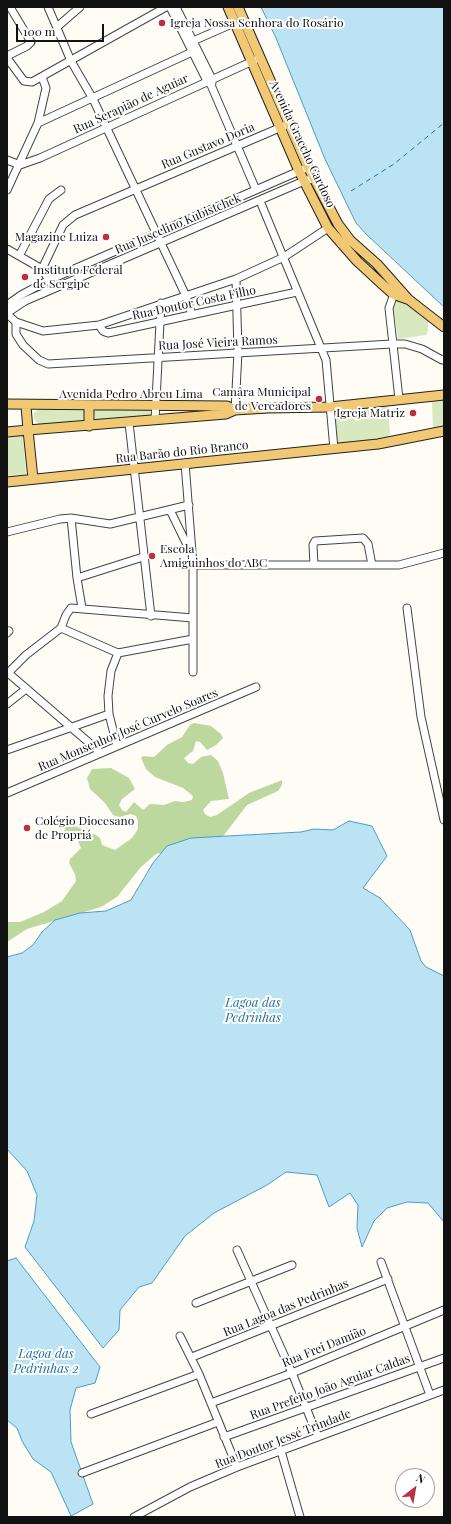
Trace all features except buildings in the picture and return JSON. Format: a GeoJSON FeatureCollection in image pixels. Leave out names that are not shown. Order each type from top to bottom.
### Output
{"type":"FeatureCollection","features":[{"type":"Feature","properties":{"kind":"main road","name":"Avenida Graccho Cardoso"},"geometry":{"type":"LineString","coordinates":[[228,7],[250,62],[303,169],[315,178],[332,214],[344,233],[395,290]]}},
{"type":"Feature","properties":{"kind":"main road","name":"Avenida Graccho Cardoso"},"geometry":{"type":"LineString","coordinates":[[238,7],[290,123],[303,169],[304,181],[328,228],[357,261],[395,290]]}},
{"type":"Feature","properties":{"kind":"main road"},"geometry":{"type":"LineString","coordinates":[[239,34],[249,29]]}},
{"type":"Feature","properties":{"kind":"main road"},"geometry":{"type":"LineString","coordinates":[[395,290],[444,327]]}},
{"type":"Feature","properties":{"kind":"main road","name":"Avenida Pedro Abreu Lima"},"geometry":{"type":"LineString","coordinates":[[7,432],[226,414],[235,410],[330,407],[444,395]]}},
{"type":"Feature","properties":{"kind":"main road","name":"Avenida Pedro Abreu Lima"},"geometry":{"type":"LineString","coordinates":[[7,404],[26,406],[227,406],[235,410]]}},
{"type":"Feature","properties":{"kind":"main road"},"geometry":{"type":"LineString","coordinates":[[26,406],[33,479]]}},
{"type":"Feature","properties":{"kind":"main road"},"geometry":{"type":"LineString","coordinates":[[89,406],[89,426]]}},
{"type":"Feature","properties":{"kind":"main road","name":"Rua Barão do Rio Branco"},"geometry":{"type":"LineString","coordinates":[[7,482],[378,444],[444,431]]}},
{"type":"Feature","properties":{"kind":"street"},"geometry":{"type":"LineString","coordinates":[[10,7],[31,42],[27,46],[7,57],[10,67],[24,81],[32,82],[163,8]]}},
{"type":"Feature","properties":{"kind":"street"},"geometry":{"type":"LineString","coordinates":[[48,7],[71,60],[93,99],[186,296],[192,315]]}},
{"type":"Feature","properties":{"kind":"street"},"geometry":{"type":"LineString","coordinates":[[57,27],[80,7]]}},
{"type":"Feature","properties":{"kind":"street"},"geometry":{"type":"LineString","coordinates":[[170,7],[192,52],[210,82]]}},
{"type":"Feature","properties":{"kind":"street"},"geometry":{"type":"LineString","coordinates":[[176,7],[193,41],[256,190]]}},
{"type":"Feature","properties":{"kind":"street"},"geometry":{"type":"LineString","coordinates":[[193,41],[234,23]]}},
{"type":"Feature","properties":{"kind":"street"},"geometry":{"type":"LineString","coordinates":[[38,123],[93,99],[192,52]]}},
{"type":"Feature","properties":{"kind":"street","name":"Rua Serapião de Aguiar"},"geometry":{"type":"LineString","coordinates":[[20,164],[106,129],[261,58]]}},
{"type":"Feature","properties":{"kind":"street"},"geometry":{"type":"LineString","coordinates":[[7,190],[38,123],[46,88],[42,77]]}},
{"type":"Feature","properties":{"kind":"street","name":"Rua Gustavo Doria"},"geometry":{"type":"LineString","coordinates":[[42,269],[58,233],[68,220],[75,215],[237,147],[290,123]]}},
{"type":"Feature","properties":{"kind":"street"},"geometry":{"type":"LineString","coordinates":[[7,160],[20,164]]}},
{"type":"Feature","properties":{"kind":"street","name":"Rua Juscelino Kubistchek"},"geometry":{"type":"LineString","coordinates":[[7,313],[23,298],[50,280],[303,169]]}},
{"type":"Feature","properties":{"kind":"street","name":"Rua Juscelino Kubistchek"},"geometry":{"type":"LineString","coordinates":[[7,305],[161,244],[304,181],[315,178]]}},
{"type":"Feature","properties":{"kind":"street"},"geometry":{"type":"LineString","coordinates":[[267,185],[272,195]]}},
{"type":"Feature","properties":{"kind":"street"},"geometry":{"type":"LineString","coordinates":[[19,256],[48,199],[61,190]]}},
{"type":"Feature","properties":{"kind":"street"},"geometry":{"type":"LineString","coordinates":[[260,201],[328,368],[334,449]]}},
{"type":"Feature","properties":{"kind":"street"},"geometry":{"type":"LineString","coordinates":[[7,313],[16,322],[48,331],[99,325],[236,279],[284,257],[328,228]]}},
{"type":"Feature","properties":{"kind":"street"},"geometry":{"type":"LineString","coordinates":[[7,250],[42,269],[50,280]]}},
{"type":"Feature","properties":{"kind":"street"},"geometry":{"type":"LineString","coordinates":[[235,410],[238,352],[235,306],[236,279]]}},
{"type":"Feature","properties":{"kind":"street"},"geometry":{"type":"LineString","coordinates":[[395,290],[389,304],[392,344],[399,399]]}},
{"type":"Feature","properties":{"kind":"street","name":"Rua Doutor Costa Filho"},"geometry":{"type":"LineString","coordinates":[[99,325],[103,331],[108,333],[297,292]]}},
{"type":"Feature","properties":{"kind":"street"},"geometry":{"type":"LineString","coordinates":[[155,420],[157,357],[161,303]]}},
{"type":"Feature","properties":{"kind":"street","name":"Rua José Vieira Ramos"},"geometry":{"type":"LineString","coordinates":[[16,322],[15,329],[19,341],[46,364],[392,344],[405,344],[422,349],[443,359]]}},
{"type":"Feature","properties":{"kind":"street"},"geometry":{"type":"LineString","coordinates":[[129,423],[143,557],[151,616]]}},
{"type":"Feature","properties":{"kind":"street"},"geometry":{"type":"LineString","coordinates":[[185,463],[193,565],[193,672]]}},
{"type":"Feature","properties":{"kind":"street"},"geometry":{"type":"LineString","coordinates":[[7,532],[50,520],[71,518],[110,524],[189,505]]}},
{"type":"Feature","properties":{"kind":"street"},"geometry":{"type":"LineString","coordinates":[[170,510],[192,554]]}},
{"type":"Feature","properties":{"kind":"street"},"geometry":{"type":"LineString","coordinates":[[71,518],[77,578],[82,608]]}},
{"type":"Feature","properties":{"kind":"street"},"geometry":{"type":"LineString","coordinates":[[314,565],[314,543],[317,540],[365,539],[368,544],[372,565]]}},
{"type":"Feature","properties":{"kind":"street"},"geometry":{"type":"LineString","coordinates":[[193,565],[399,565],[444,553]]}},
{"type":"Feature","properties":{"kind":"street"},"geometry":{"type":"LineString","coordinates":[[77,578],[143,557]]}},
{"type":"Feature","properties":{"kind":"street"},"geometry":{"type":"LineString","coordinates":[[101,753],[8,672],[26,655],[61,628],[70,609],[82,608],[151,616],[193,618]]}},
{"type":"Feature","properties":{"kind":"street"},"geometry":{"type":"LineString","coordinates":[[407,608],[421,717],[444,820]]}},
{"type":"Feature","properties":{"kind":"street"},"geometry":{"type":"LineString","coordinates":[[61,628],[118,653],[193,639]]}},
{"type":"Feature","properties":{"kind":"street"},"geometry":{"type":"LineString","coordinates":[[117,746],[109,714],[109,680],[118,653]]}},
{"type":"Feature","properties":{"kind":"street","name":"Rua Monsenhor José Curvelo Soares"},"geometry":{"type":"LineString","coordinates":[[7,793],[256,687]]}},
{"type":"Feature","properties":{"kind":"street"},"geometry":{"type":"LineString","coordinates":[[7,704],[26,689]]}},
{"type":"Feature","properties":{"kind":"street"},"geometry":{"type":"LineString","coordinates":[[7,750],[109,714]]}},
{"type":"Feature","properties":{"kind":"street"},"geometry":{"type":"LineString","coordinates":[[237,1250],[292,1372],[318,1437]]}},
{"type":"Feature","properties":{"kind":"street"},"geometry":{"type":"LineString","coordinates":[[381,1262],[430,1395]]}},
{"type":"Feature","properties":{"kind":"street"},"geometry":{"type":"LineString","coordinates":[[196,1303],[250,1280],[292,1265]]}},
{"type":"Feature","properties":{"kind":"street","name":"Rua Lagoa das Pedrinhas"},"geometry":{"type":"LineString","coordinates":[[192,1357],[388,1279]]}},
{"type":"Feature","properties":{"kind":"street","name":"Rua Frei Damião"},"geometry":{"type":"LineString","coordinates":[[211,1403],[292,1372],[444,1310]]}},
{"type":"Feature","properties":{"kind":"street"},"geometry":{"type":"LineString","coordinates":[[180,1336],[192,1357],[237,1467]]}},
{"type":"Feature","properties":{"kind":"street","name":"Rua Prefeito João Aguiar Caldas"},"geometry":{"type":"LineString","coordinates":[[224,1437],[305,1406],[444,1358]]}},
{"type":"Feature","properties":{"kind":"street"},"geometry":{"type":"LineString","coordinates":[[90,1414],[199,1374]]}},
{"type":"Feature","properties":{"kind":"street","name":"Rua Doutor Jessé Trindade"},"geometry":{"type":"LineString","coordinates":[[134,1517],[190,1487],[237,1467],[444,1390]]}},
{"type":"Feature","properties":{"kind":"street"},"geometry":{"type":"LineString","coordinates":[[82,1473],[218,1422]]}},
{"type":"Feature","properties":{"kind":"street"},"geometry":{"type":"LineString","coordinates":[[281,1451],[300,1517]]}},
{"type":"Feature","properties":{"kind":"green space"},"geometry":{"type":"Polygon","coordinates":[[[397,300],[404,300],[428,319],[428,331],[426,335],[398,339],[393,305],[397,300]]]}},
{"type":"Feature","properties":{"kind":"green space"},"geometry":{"type":"Polygon","coordinates":[[[444,399],[444,427],[433,429],[432,401],[444,399]]]}},
{"type":"Feature","properties":{"kind":"green space"},"geometry":{"type":"Polygon","coordinates":[[[385,405],[388,406],[390,434],[387,438],[336,444],[336,411],[385,405]]]}},
{"type":"Feature","properties":{"kind":"green space"},"geometry":{"type":"Polygon","coordinates":[[[41,407],[82,408],[85,412],[85,419],[81,422],[40,426],[34,419],[34,413],[41,407]]]}},
{"type":"Feature","properties":{"kind":"green space"},"geometry":{"type":"Polygon","coordinates":[[[97,409],[148,409],[151,413],[149,417],[96,420],[94,412],[97,409]]]}},
{"type":"Feature","properties":{"kind":"green space"},"geometry":{"type":"Polygon","coordinates":[[[23,434],[26,474],[7,476],[7,435],[23,434]]]}},
{"type":"Feature","properties":{"kind":"green space"},"geometry":{"type":"Polygon","coordinates":[[[194,723],[211,726],[221,734],[223,738],[216,745],[207,750],[200,742],[196,741],[193,751],[184,758],[188,763],[193,764],[201,757],[211,755],[218,761],[223,773],[229,799],[211,801],[203,810],[205,814],[210,817],[217,815],[249,793],[282,780],[282,785],[278,791],[247,805],[221,839],[156,854],[141,867],[117,897],[101,907],[27,929],[7,942],[7,922],[20,922],[44,912],[62,901],[76,881],[75,874],[69,863],[70,859],[81,848],[78,841],[65,832],[64,825],[70,824],[96,835],[100,838],[102,845],[115,850],[132,838],[138,829],[138,821],[136,816],[131,814],[119,817],[113,815],[105,803],[90,789],[87,778],[92,769],[111,768],[129,778],[135,789],[122,799],[119,805],[122,810],[126,812],[134,802],[143,810],[150,804],[164,805],[175,801],[183,802],[192,800],[193,796],[183,788],[155,777],[146,769],[141,758],[143,756],[154,757],[167,745],[182,737],[190,725],[194,723]]]}},
{"type":"Feature","properties":{"kind":"water"},"geometry":{"type":"Polygon","coordinates":[[[261,7],[444,7],[444,307],[356,223],[325,159],[276,38],[261,7]]]}},
{"type":"Feature","properties":{"kind":"water","name":"Lagoa das Pedrinhas"},"geometry":{"type":"Polygon","coordinates":[[[349,821],[372,826],[387,856],[363,888],[380,898],[410,930],[421,961],[426,967],[444,976],[444,1222],[428,1203],[407,1202],[387,1208],[374,1221],[362,1247],[357,1228],[358,1205],[350,1193],[329,1207],[317,1175],[286,1172],[267,1185],[214,1213],[185,1236],[152,1283],[139,1287],[120,1310],[119,1330],[103,1348],[25,1247],[34,1221],[37,1195],[27,1171],[7,1149],[7,957],[22,953],[33,945],[42,932],[55,920],[80,913],[106,911],[131,900],[153,863],[167,846],[191,838],[301,832],[314,829],[333,830],[349,821]]]}},
{"type":"Feature","properties":{"kind":"water","name":"Lagoa das Pedrinhas 2"},"geometry":{"type":"Polygon","coordinates":[[[16,1258],[100,1367],[95,1383],[76,1388],[70,1410],[71,1442],[93,1504],[71,1516],[51,1472],[33,1459],[22,1441],[17,1428],[7,1420],[7,1261],[16,1258]]]}},
{"type":"Feature","properties":{"kind":"ferry route"},"geometry":{"type":"LineString","coordinates":[[351,191],[394,164],[444,123]]}},
{"type":"Feature","properties":{"kind":"place","name":"Igreja Nossa Senhora do Rosário"},"geometry":{"type":"Point","coordinates":[162,23]}},
{"type":"Feature","properties":{"kind":"place","name":"Magazine Luiza"},"geometry":{"type":"Point","coordinates":[106,237]}},
{"type":"Feature","properties":{"kind":"place","name":"Instituto Federal de Sergipe"},"geometry":{"type":"Point","coordinates":[25,277]}},
{"type":"Feature","properties":{"kind":"place","name":"Camâra Municipal de Vereadores"},"geometry":{"type":"Point","coordinates":[319,399]}},
{"type":"Feature","properties":{"kind":"place","name":"Igreja Matriz"},"geometry":{"type":"Point","coordinates":[413,413]}},
{"type":"Feature","properties":{"kind":"place","name":"Escola Amiguinhos do ABC"},"geometry":{"type":"Point","coordinates":[152,556]}},
{"type":"Feature","properties":{"kind":"place","name":"Colégio Diocesano de Propriá"},"geometry":{"type":"Point","coordinates":[27,828]}}]}
